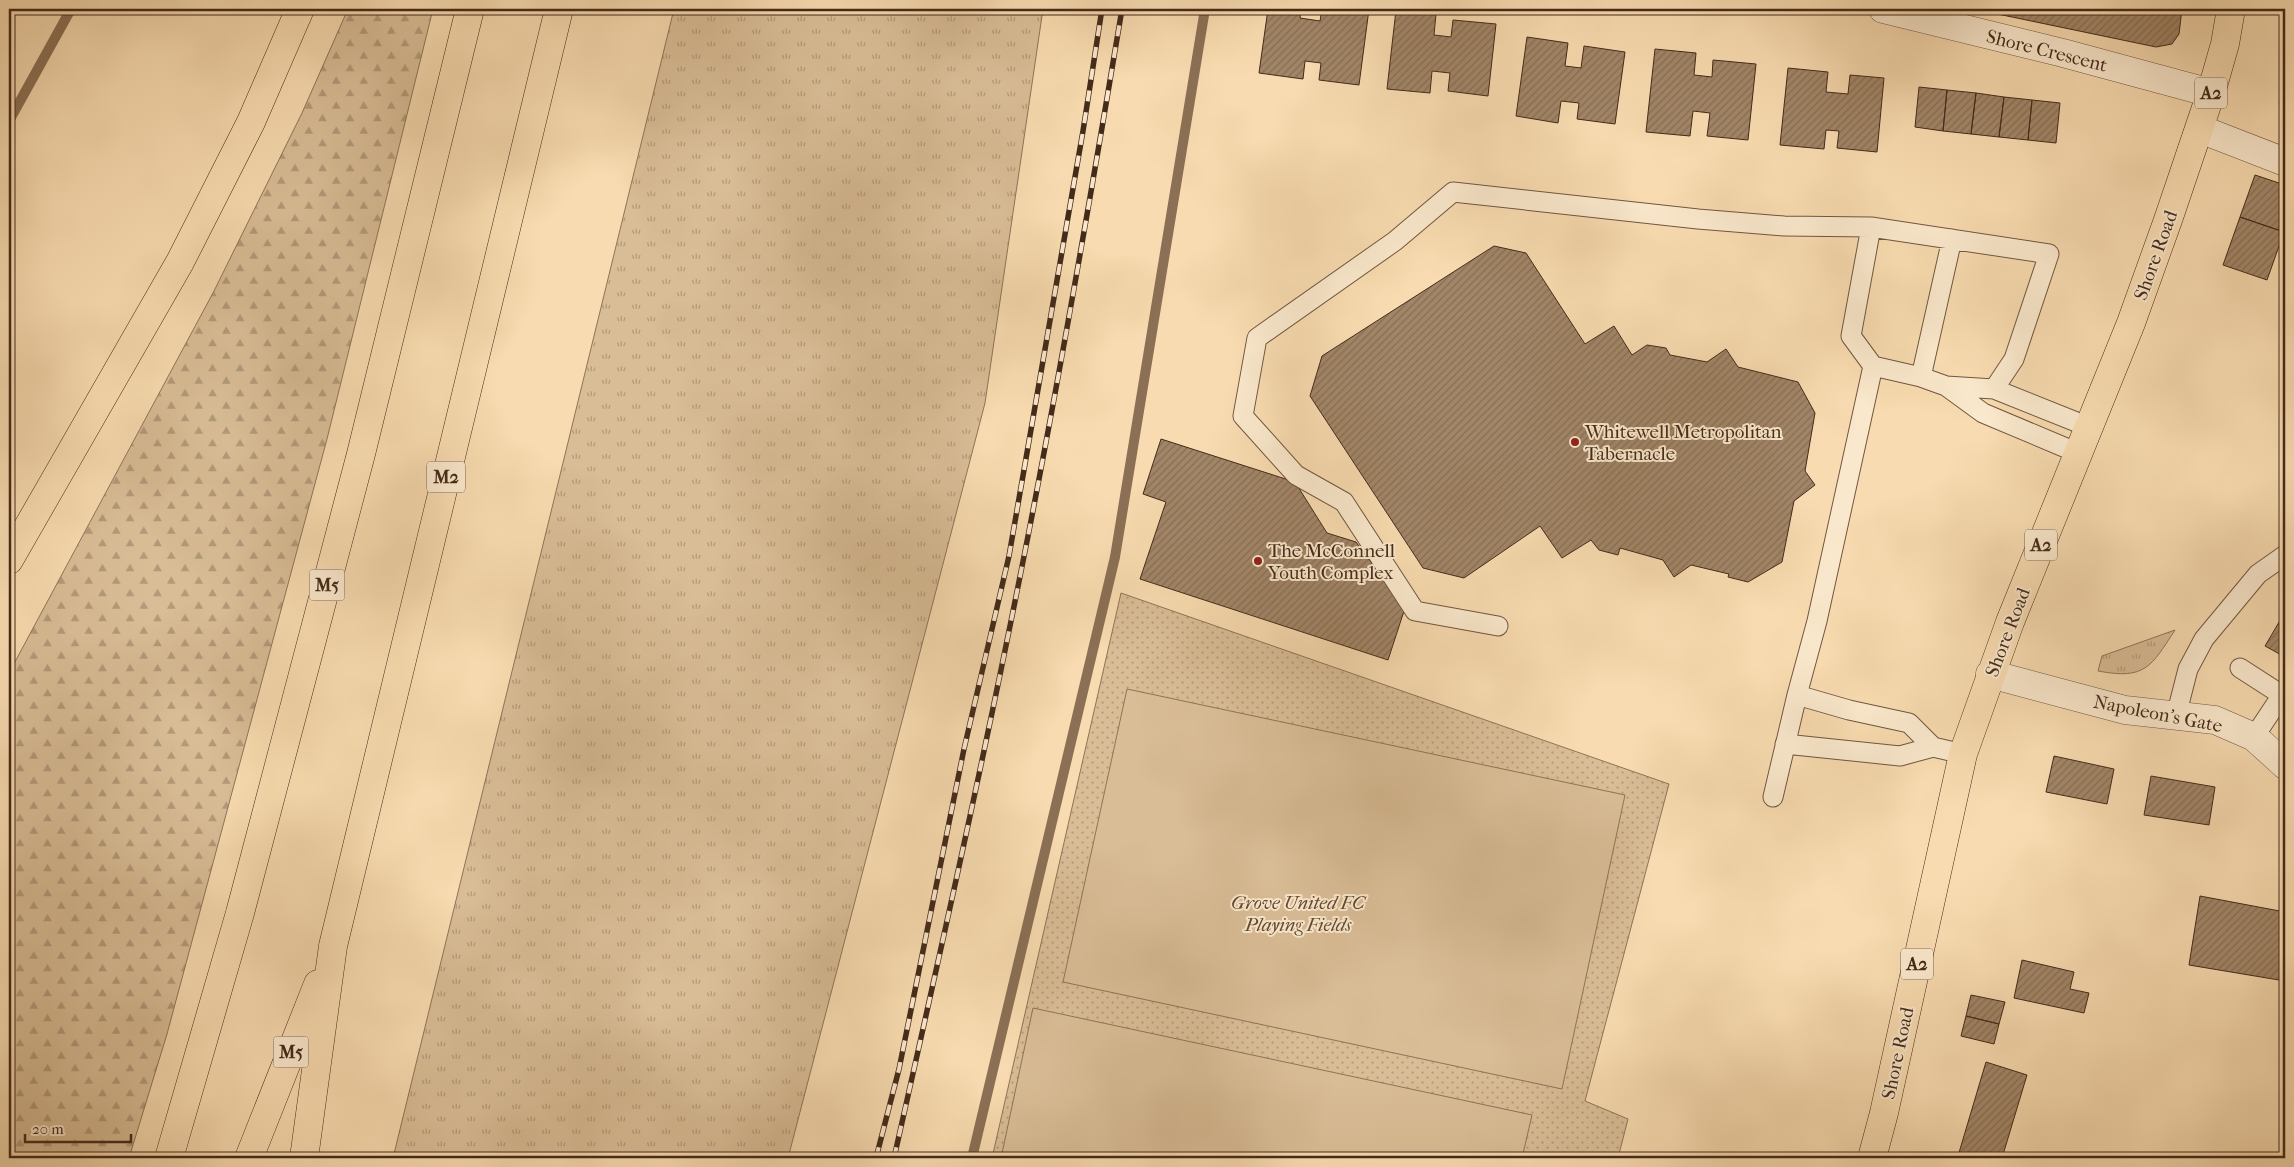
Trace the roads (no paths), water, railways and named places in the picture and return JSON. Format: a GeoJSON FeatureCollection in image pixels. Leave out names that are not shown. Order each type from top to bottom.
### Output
{"type":"FeatureCollection","features":[{"type":"Feature","properties":{"kind":"main road"},"geometry":{"type":"LineString","coordinates":[[9,560],[180,262],[251,122],[300,9]]}},
{"type":"Feature","properties":{"kind":"main road","name":"M5"},"geometry":{"type":"LineString","coordinates":[[169,1158],[240,913],[362,454],[470,9]]}},
{"type":"Feature","properties":{"kind":"main road","name":"M2"},"geometry":{"type":"LineString","coordinates":[[304,1158],[333,946],[559,9]]}},
{"type":"Feature","properties":{"kind":"main road","name":"Shore Road"},"geometry":{"type":"LineString","coordinates":[[1872,1158],[1886,1105],[1963,754],[1990,674],[2131,322],[2200,129],[2225,44],[2231,9]]}},
{"type":"Feature","properties":{"kind":"main road","name":"M5"},"geometry":{"type":"LineString","coordinates":[[249,1158],[333,946]]}},
{"type":"Feature","properties":{"kind":"street","name":"Shore Crescent"},"geometry":{"type":"LineString","coordinates":[[1883,9],[1933,16],[2211,93]]}},
{"type":"Feature","properties":{"kind":"street"},"geometry":{"type":"LineString","coordinates":[[2200,129],[2285,162]]}},
{"type":"Feature","properties":{"kind":"street","name":"Napoleon's Gate"},"geometry":{"type":"LineString","coordinates":[[1990,674],[2125,710],[2215,720],[2254,737],[2285,765]]}},
{"type":"Feature","properties":{"kind":"lane"},"geometry":{"type":"LineString","coordinates":[[1498,626],[1415,611],[1344,502],[1296,475],[1243,416],[1257,338],[1395,241],[1453,192],[1717,221],[1784,226],[1871,227],[2049,254],[2014,359],[1994,389]]}},
{"type":"Feature","properties":{"kind":"lane"},"geometry":{"type":"LineString","coordinates":[[1871,227],[1850,336],[1873,366],[1921,377],[1946,386],[1994,389],[2089,428]]}},
{"type":"Feature","properties":{"kind":"lane"},"geometry":{"type":"LineString","coordinates":[[1921,377],[1952,240]]}},
{"type":"Feature","properties":{"kind":"lane"},"geometry":{"type":"LineString","coordinates":[[1773,797],[1796,695],[1817,622],[1873,366]]}},
{"type":"Feature","properties":{"kind":"lane"},"geometry":{"type":"LineString","coordinates":[[1946,386],[1983,413],[2078,454]]}},
{"type":"Feature","properties":{"kind":"lane"},"geometry":{"type":"LineString","coordinates":[[2176,716],[2188,669],[2204,639],[2258,574],[2285,555]]}},
{"type":"Feature","properties":{"kind":"lane"},"geometry":{"type":"LineString","coordinates":[[2240,668],[2284,696],[2254,737]]}},
{"type":"Feature","properties":{"kind":"lane"},"geometry":{"type":"LineString","coordinates":[[1796,695],[1909,724],[1933,747]]}},
{"type":"Feature","properties":{"kind":"lane"},"geometry":{"type":"LineString","coordinates":[[1785,744],[1900,756],[1933,747],[1963,754]]}},
{"type":"Feature","properties":{"kind":"waterway"},"geometry":{"type":"LineString","coordinates":[[9,121],[71,9]]}},
{"type":"Feature","properties":{"kind":"waterway"},"geometry":{"type":"LineString","coordinates":[[972,1158],[1115,557],[1205,9]]}},
{"type":"Feature","properties":{"kind":"railway"},"geometry":{"type":"LineString","coordinates":[[876,1158],[899,1069],[964,749],[1009,556],[1083,131],[1102,9]]}},
{"type":"Feature","properties":{"kind":"railway"},"geometry":{"type":"LineString","coordinates":[[894,1158],[981,767],[1029,531],[1054,401],[1122,9]]}},
{"type":"Feature","properties":{"kind":"place","name":"Whitewell Metropolitan Tabernacle"},"geometry":{"type":"Point","coordinates":[1575,442]}},
{"type":"Feature","properties":{"kind":"place","name":"The McConnell Youth Complex"},"geometry":{"type":"Point","coordinates":[1258,561]}},
{"type":"Feature","properties":{"kind":"park label","name":"Grove United FC Playing Fields"},"geometry":{"type":"Point","coordinates":[1298,913]}}]}
